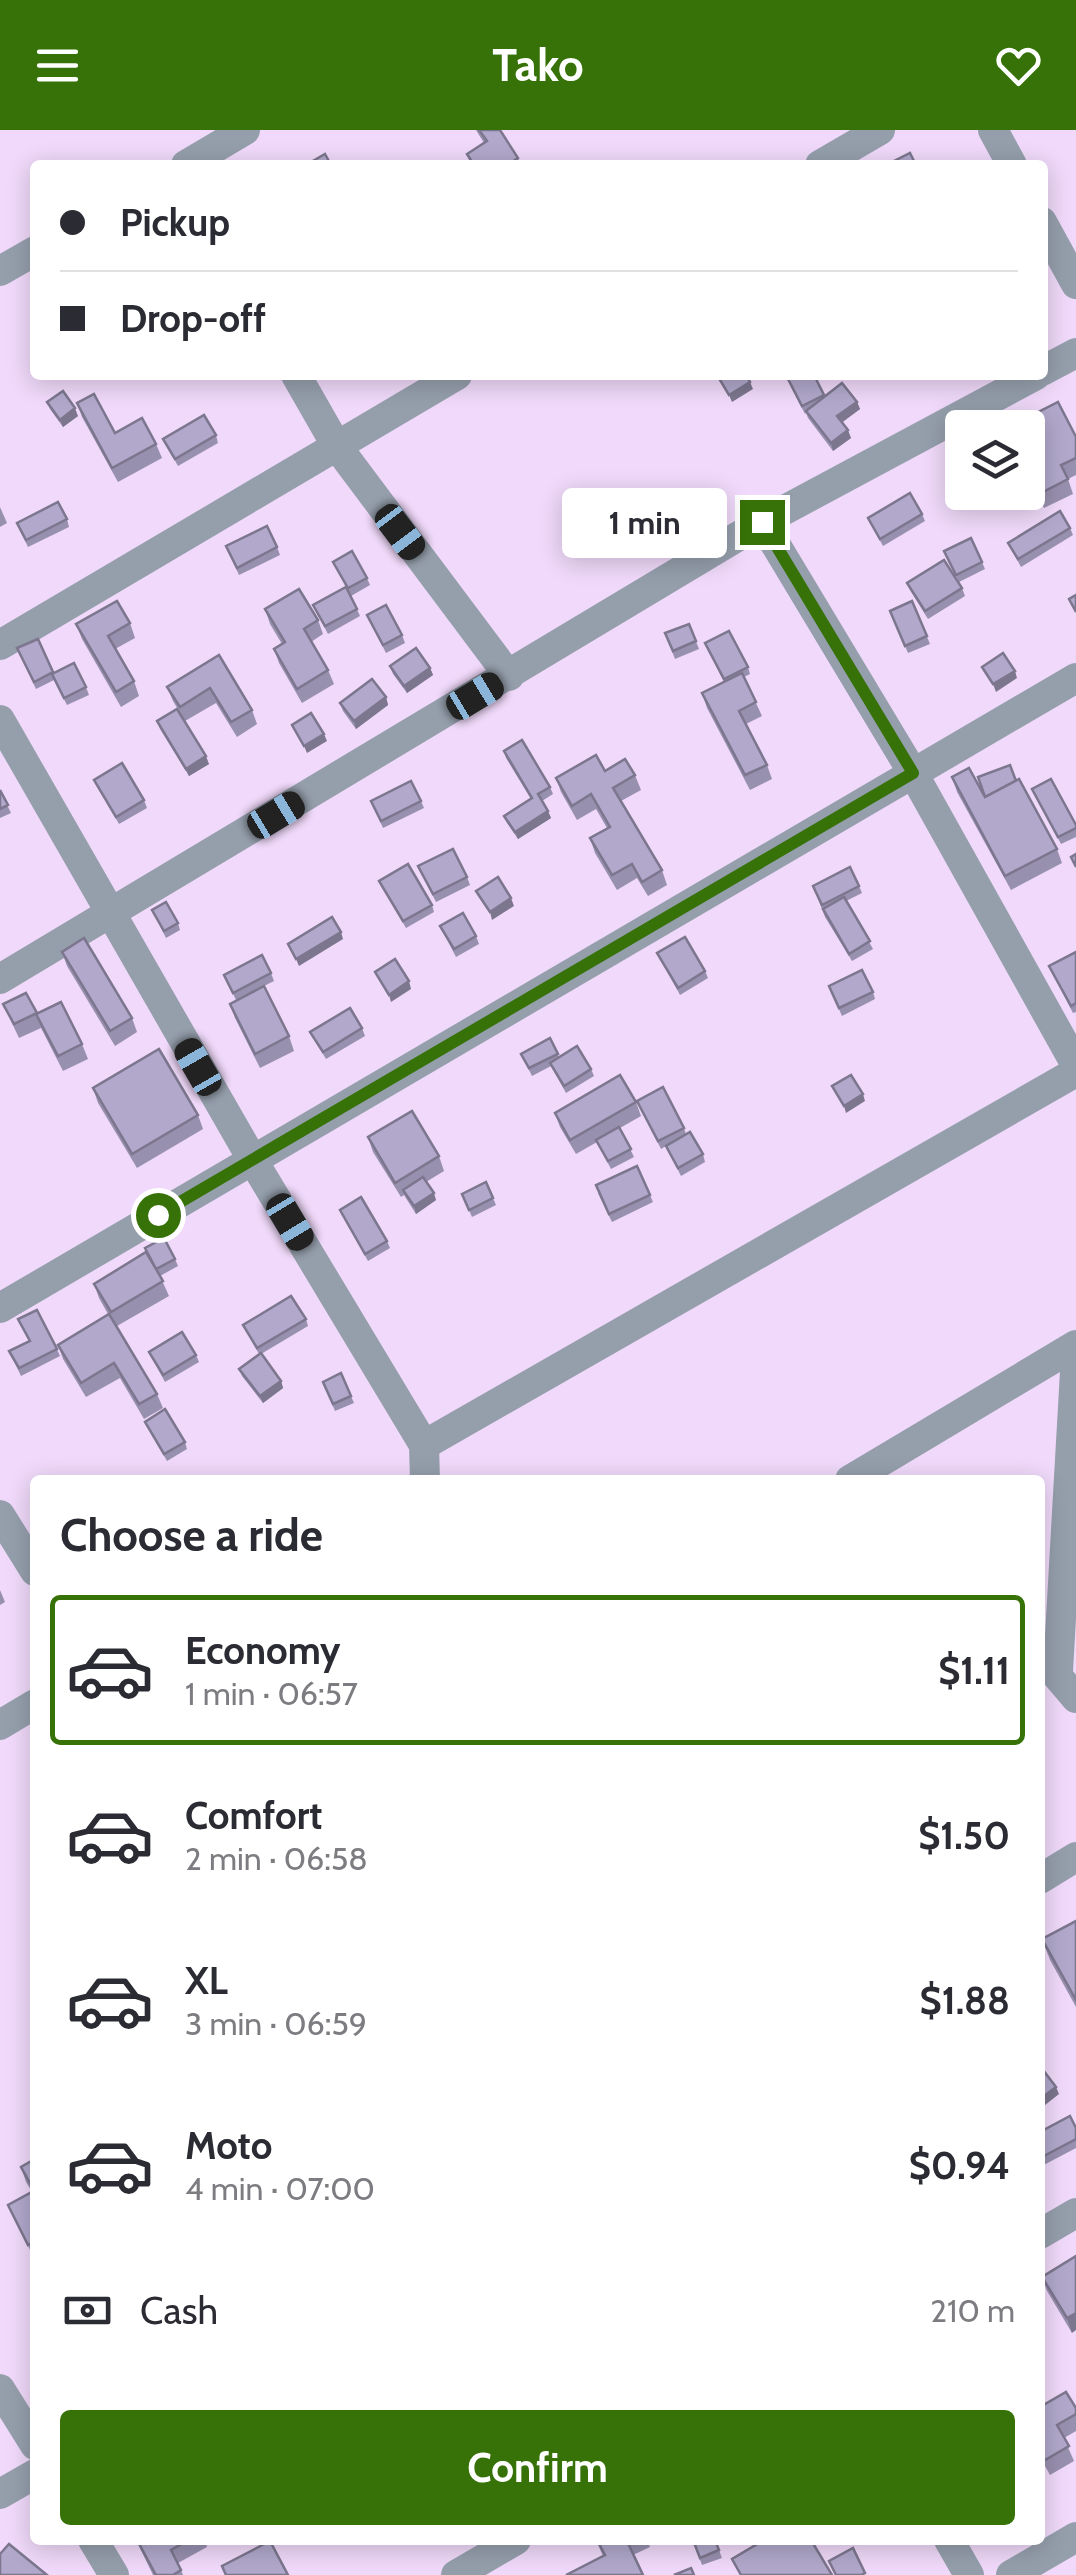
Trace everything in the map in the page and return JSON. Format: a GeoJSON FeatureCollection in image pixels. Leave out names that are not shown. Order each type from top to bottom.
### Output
{"type":"FeatureCollection","features":[{"type":"Feature","properties":{"kind":"street"},"geometry":{"type":"LineString","coordinates":[[194,160],[245,130]]}},
{"type":"Feature","properties":{"kind":"street"},"geometry":{"type":"LineString","coordinates":[[829,160],[880,130]]}},
{"type":"Feature","properties":{"kind":"street"},"geometry":{"type":"LineString","coordinates":[[993,130],[1009,160]]}},
{"type":"Feature","properties":{"kind":"street"},"geometry":{"type":"LineString","coordinates":[[1048,233],[1076,284]]}},
{"type":"Feature","properties":{"kind":"street"},"geometry":{"type":"LineString","coordinates":[[0,271],[30,254]]}},
{"type":"Feature","properties":{"kind":"street"},"geometry":{"type":"LineString","coordinates":[[1048,368],[1076,353]]}},
{"type":"Feature","properties":{"kind":"street"},"geometry":{"type":"LineString","coordinates":[[299,380],[336,445],[509,676]]}},
{"type":"Feature","properties":{"kind":"street"},"geometry":{"type":"LineString","coordinates":[[0,645],[448,380]]}},
{"type":"Feature","properties":{"kind":"street"},"geometry":{"type":"LineString","coordinates":[[0,978],[762,522],[1027,380]]}},
{"type":"Feature","properties":{"kind":"street"},"geometry":{"type":"LineString","coordinates":[[424,1445],[1076,1069],[913,773],[762,522]]}},
{"type":"Feature","properties":{"kind":"street"},"geometry":{"type":"LineString","coordinates":[[0,1308],[1076,678]]}},
{"type":"Feature","properties":{"kind":"street"},"geometry":{"type":"LineString","coordinates":[[0,720],[252,1159],[424,1445],[425,1475]]}},
{"type":"Feature","properties":{"kind":"street"},"geometry":{"type":"LineString","coordinates":[[858,1475],[1076,1345]]}},
{"type":"Feature","properties":{"kind":"street"},"geometry":{"type":"LineString","coordinates":[[1076,1354],[1049,1664],[1076,1698]]}},
{"type":"Feature","properties":{"kind":"street"},"geometry":{"type":"LineString","coordinates":[[0,1515],[30,1563]]}},
{"type":"Feature","properties":{"kind":"street"},"geometry":{"type":"LineString","coordinates":[[0,1725],[30,1707]]}},
{"type":"Feature","properties":{"kind":"street"},"geometry":{"type":"LineString","coordinates":[[1045,1876],[1076,1857]]}},
{"type":"Feature","properties":{"kind":"street"},"geometry":{"type":"LineString","coordinates":[[1045,2231],[1076,2213]]}},
{"type":"Feature","properties":{"kind":"street"},"geometry":{"type":"LineString","coordinates":[[0,2389],[30,2437]]}},
{"type":"Feature","properties":{"kind":"street"},"geometry":{"type":"LineString","coordinates":[[0,2494],[30,2477]]}},
{"type":"Feature","properties":{"kind":"street"},"geometry":{"type":"LineString","coordinates":[[1011,2575],[1076,2538]]}},
{"type":"Feature","properties":{"kind":"street"},"geometry":{"type":"LineString","coordinates":[[96,2545],[114,2575]]}},
{"type":"Feature","properties":{"kind":"street"},"geometry":{"type":"LineString","coordinates":[[456,2575],[507,2545]]}},
{"type":"Feature","properties":{"kind":"street"},"geometry":{"type":"LineString","coordinates":[[952,2545],[969,2575]]}},
{"type":"Feature","properties":{"kind":"building"},"geometry":{"type":"Polygon","coordinates":[[[479,130],[500,130],[518,158],[471,160],[467,154],[487,141],[479,130]]]}},
{"type":"Feature","properties":{"kind":"building"},"geometry":{"type":"Polygon","coordinates":[[[720,380],[749,380],[750,382],[729,395],[720,380]]]}},
{"type":"Feature","properties":{"kind":"building"},"geometry":{"type":"Polygon","coordinates":[[[789,380],[816,380],[824,395],[802,406],[789,380]]]}},
{"type":"Feature","properties":{"kind":"building"},"geometry":{"type":"Polygon","coordinates":[[[842,383],[857,402],[837,416],[848,430],[831,443],[806,411],[842,383]]]}},
{"type":"Feature","properties":{"kind":"building"},"geometry":{"type":"Polygon","coordinates":[[[63,391],[75,408],[60,420],[47,402],[63,391]]]}},
{"type":"Feature","properties":{"kind":"building"},"geometry":{"type":"Polygon","coordinates":[[[94,394],[115,433],[142,418],[156,444],[112,468],[77,403],[94,394]]]}},
{"type":"Feature","properties":{"kind":"building"},"geometry":{"type":"Polygon","coordinates":[[[1058,402],[1076,437],[1076,458],[1061,465],[1068,479],[1045,491],[1045,410],[1058,402]]]}},
{"type":"Feature","properties":{"kind":"building"},"geometry":{"type":"Polygon","coordinates":[[[204,415],[216,435],[175,459],[163,439],[204,415]]]}},
{"type":"Feature","properties":{"kind":"building"},"geometry":{"type":"Polygon","coordinates":[[[910,493],[922,514],[880,539],[868,518],[910,493]]]}},
{"type":"Feature","properties":{"kind":"building"},"geometry":{"type":"Polygon","coordinates":[[[58,502],[67,519],[26,540],[17,523],[58,502]]]}},
{"type":"Feature","properties":{"kind":"building"},"geometry":{"type":"Polygon","coordinates":[[[1060,511],[1070,528],[1018,559],[1008,543],[1060,511]]]}},
{"type":"Feature","properties":{"kind":"building"},"geometry":{"type":"Polygon","coordinates":[[[267,526],[277,547],[237,568],[226,546],[267,526]]]}},
{"type":"Feature","properties":{"kind":"building"},"geometry":{"type":"Polygon","coordinates":[[[971,538],[982,562],[956,575],[944,551],[971,538]]]}},
{"type":"Feature","properties":{"kind":"building"},"geometry":{"type":"Polygon","coordinates":[[[352,551],[367,578],[348,588],[333,562],[352,551]]]}},
{"type":"Feature","properties":{"kind":"building"},"geometry":{"type":"Polygon","coordinates":[[[944,560],[962,588],[925,611],[907,583],[944,560]]]}},
{"type":"Feature","properties":{"kind":"building"},"geometry":{"type":"Polygon","coordinates":[[[346,587],[357,609],[325,626],[313,605],[346,587]]]}},
{"type":"Feature","properties":{"kind":"building"},"geometry":{"type":"Polygon","coordinates":[[[299,589],[318,620],[304,629],[328,670],[297,689],[274,649],[285,642],[265,609],[299,589]]]}},
{"type":"Feature","properties":{"kind":"building"},"geometry":{"type":"Polygon","coordinates":[[[117,601],[130,623],[108,636],[134,681],[116,692],[76,624],[117,601]]]}},
{"type":"Feature","properties":{"kind":"building"},"geometry":{"type":"Polygon","coordinates":[[[912,601],[927,636],[905,646],[890,611],[912,601]]]}},
{"type":"Feature","properties":{"kind":"building"},"geometry":{"type":"Polygon","coordinates":[[[386,605],[402,635],[383,645],[367,615],[386,605]]]}},
{"type":"Feature","properties":{"kind":"building"},"geometry":{"type":"Polygon","coordinates":[[[689,624],[696,641],[673,651],[665,633],[689,624]]]}},
{"type":"Feature","properties":{"kind":"building"},"geometry":{"type":"Polygon","coordinates":[[[729,631],[748,667],[724,679],[705,643],[729,631]]]}},
{"type":"Feature","properties":{"kind":"building"},"geometry":{"type":"Polygon","coordinates":[[[38,639],[53,672],[34,682],[17,648],[38,639]]]}},
{"type":"Feature","properties":{"kind":"building"},"geometry":{"type":"Polygon","coordinates":[[[416,648],[430,668],[404,686],[390,666],[416,648]]]}},
{"type":"Feature","properties":{"kind":"building"},"geometry":{"type":"Polygon","coordinates":[[[1003,653],[1015,671],[993,684],[982,667],[1003,653]]]}},
{"type":"Feature","properties":{"kind":"building"},"geometry":{"type":"Polygon","coordinates":[[[219,655],[252,710],[231,722],[210,688],[180,707],[167,687],[219,655]]]}},
{"type":"Feature","properties":{"kind":"building"},"geometry":{"type":"Polygon","coordinates":[[[74,663],[86,687],[64,698],[52,674],[74,663]]]}},
{"type":"Feature","properties":{"kind":"building"},"geometry":{"type":"Polygon","coordinates":[[[742,673],[756,702],[739,711],[767,765],[745,775],[702,693],[742,673]]]}},
{"type":"Feature","properties":{"kind":"building"},"geometry":{"type":"Polygon","coordinates":[[[372,679],[386,697],[354,721],[340,703],[372,679]]]}},
{"type":"Feature","properties":{"kind":"building"},"geometry":{"type":"Polygon","coordinates":[[[177,709],[206,756],[186,769],[157,721],[177,709]]]}},
{"type":"Feature","properties":{"kind":"building"},"geometry":{"type":"Polygon","coordinates":[[[311,713],[324,734],[304,746],[292,725],[311,713]]]}},
{"type":"Feature","properties":{"kind":"building"},"geometry":{"type":"Polygon","coordinates":[[[522,740],[550,787],[538,794],[548,811],[515,832],[504,816],[532,798],[504,751],[522,740]]]}},
{"type":"Feature","properties":{"kind":"building"},"geometry":{"type":"Polygon","coordinates":[[[596,755],[605,771],[625,759],[635,775],[613,788],[662,870],[642,882],[632,864],[612,875],[590,838],[610,827],[591,794],[572,806],[556,778],[596,755]]]}},
{"type":"Feature","properties":{"kind":"building"},"geometry":{"type":"Polygon","coordinates":[[[122,763],[144,800],[116,817],[94,780],[122,763]]]}},
{"type":"Feature","properties":{"kind":"building"},"geometry":{"type":"Polygon","coordinates":[[[1010,765],[1016,781],[985,797],[978,777],[1010,765]]]}},
{"type":"Feature","properties":{"kind":"building"},"geometry":{"type":"Polygon","coordinates":[[[969,768],[985,797],[1019,779],[1057,849],[1005,876],[952,777],[969,768]]]}},
{"type":"Feature","properties":{"kind":"building"},"geometry":{"type":"Polygon","coordinates":[[[1051,779],[1076,825],[1058,837],[1032,789],[1051,779]]]}},
{"type":"Feature","properties":{"kind":"building"},"geometry":{"type":"Polygon","coordinates":[[[411,781],[421,801],[381,821],[371,801],[411,781]]]}},
{"type":"Feature","properties":{"kind":"building"},"geometry":{"type":"Polygon","coordinates":[[[0,790],[8,805],[0,809],[0,790]]]}},
{"type":"Feature","properties":{"kind":"building"},"geometry":{"type":"Polygon","coordinates":[[[453,849],[467,877],[433,894],[418,866],[453,849]]]}},
{"type":"Feature","properties":{"kind":"building"},"geometry":{"type":"Polygon","coordinates":[[[408,864],[432,905],[403,921],[379,881],[408,864]]]}},
{"type":"Feature","properties":{"kind":"building"},"geometry":{"type":"Polygon","coordinates":[[[850,867],[859,886],[822,905],[813,886],[850,867]]]}},
{"type":"Feature","properties":{"kind":"building"},"geometry":{"type":"Polygon","coordinates":[[[498,877],[511,898],[490,912],[476,891],[498,877]]]}},
{"type":"Feature","properties":{"kind":"building"},"geometry":{"type":"Polygon","coordinates":[[[844,897],[870,941],[849,954],[823,909],[844,897]]]}},
{"type":"Feature","properties":{"kind":"building"},"geometry":{"type":"Polygon","coordinates":[[[166,902],[178,923],[164,931],[152,910],[166,902]]]}},
{"type":"Feature","properties":{"kind":"building"},"geometry":{"type":"Polygon","coordinates":[[[463,913],[476,936],[454,949],[440,926],[463,913]]]}},
{"type":"Feature","properties":{"kind":"building"},"geometry":{"type":"Polygon","coordinates":[[[332,917],[341,932],[296,959],[288,944],[332,917]]]}},
{"type":"Feature","properties":{"kind":"building"},"geometry":{"type":"Polygon","coordinates":[[[685,937],[705,971],[678,988],[657,953],[685,937]]]}},
{"type":"Feature","properties":{"kind":"building"},"geometry":{"type":"Polygon","coordinates":[[[84,938],[132,1018],[110,1031],[62,952],[84,938]]]}},
{"type":"Feature","properties":{"kind":"building"},"geometry":{"type":"Polygon","coordinates":[[[1076,952],[1076,1003],[1071,1006],[1049,966],[1076,952]]]}},
{"type":"Feature","properties":{"kind":"building"},"geometry":{"type":"Polygon","coordinates":[[[262,955],[271,973],[233,993],[224,975],[262,955]]]}},
{"type":"Feature","properties":{"kind":"building"},"geometry":{"type":"Polygon","coordinates":[[[395,959],[409,981],[389,995],[375,972],[395,959]]]}},
{"type":"Feature","properties":{"kind":"building"},"geometry":{"type":"Polygon","coordinates":[[[862,970],[873,992],[839,1008],[829,986],[862,970]]]}},
{"type":"Feature","properties":{"kind":"building"},"geometry":{"type":"Polygon","coordinates":[[[264,986],[289,1036],[255,1054],[230,1004],[264,986]]]}},
{"type":"Feature","properties":{"kind":"building"},"geometry":{"type":"Polygon","coordinates":[[[26,993],[37,1013],[14,1024],[3,1004],[26,993]]]}},
{"type":"Feature","properties":{"kind":"building"},"geometry":{"type":"Polygon","coordinates":[[[61,1002],[82,1044],[58,1056],[36,1014],[61,1002]]]}},
{"type":"Feature","properties":{"kind":"building"},"geometry":{"type":"Polygon","coordinates":[[[350,1008],[362,1028],[323,1052],[310,1032],[350,1008]]]}},
{"type":"Feature","properties":{"kind":"building"},"geometry":{"type":"Polygon","coordinates":[[[550,1038],[558,1054],[529,1068],[521,1054],[550,1038]]]}},
{"type":"Feature","properties":{"kind":"building"},"geometry":{"type":"Polygon","coordinates":[[[577,1046],[591,1069],[564,1086],[550,1063],[577,1046]]]}},
{"type":"Feature","properties":{"kind":"building"},"geometry":{"type":"Polygon","coordinates":[[[159,1049],[198,1115],[132,1154],[93,1088],[159,1049]]]}},
{"type":"Feature","properties":{"kind":"building"},"geometry":{"type":"Polygon","coordinates":[[[620,1075],[636,1102],[570,1140],[555,1113],[620,1075]]]}},
{"type":"Feature","properties":{"kind":"building"},"geometry":{"type":"Polygon","coordinates":[[[851,1075],[863,1094],[844,1106],[832,1086],[851,1075]]]}},
{"type":"Feature","properties":{"kind":"building"},"geometry":{"type":"Polygon","coordinates":[[[663,1087],[684,1128],[658,1141],[637,1101],[663,1087]]]}},
{"type":"Feature","properties":{"kind":"building"},"geometry":{"type":"Polygon","coordinates":[[[412,1111],[439,1156],[395,1183],[368,1137],[412,1111]]]}},
{"type":"Feature","properties":{"kind":"building"},"geometry":{"type":"Polygon","coordinates":[[[619,1127],[631,1149],[608,1161],[596,1140],[619,1127]]]}},
{"type":"Feature","properties":{"kind":"building"},"geometry":{"type":"Polygon","coordinates":[[[690,1132],[703,1154],[678,1168],[666,1146],[690,1132]]]}},
{"type":"Feature","properties":{"kind":"building"},"geometry":{"type":"Polygon","coordinates":[[[637,1166],[650,1195],[609,1214],[596,1185],[637,1166]]]}},
{"type":"Feature","properties":{"kind":"building"},"geometry":{"type":"Polygon","coordinates":[[[423,1177],[434,1193],[414,1206],[403,1190],[423,1177]]]}},
{"type":"Feature","properties":{"kind":"building"},"geometry":{"type":"Polygon","coordinates":[[[486,1182],[493,1198],[469,1210],[462,1194],[486,1182]]]}},
{"type":"Feature","properties":{"kind":"building"},"geometry":{"type":"Polygon","coordinates":[[[361,1197],[387,1241],[365,1254],[340,1210],[361,1197]]]}},
{"type":"Feature","properties":{"kind":"building"},"geometry":{"type":"Polygon","coordinates":[[[164,1238],[175,1259],[156,1269],[145,1248],[164,1238]]]}},
{"type":"Feature","properties":{"kind":"building"},"geometry":{"type":"Polygon","coordinates":[[[146,1252],[163,1281],[111,1312],[94,1284],[146,1252]]]}},
{"type":"Feature","properties":{"kind":"building"},"geometry":{"type":"Polygon","coordinates":[[[291,1296],[306,1319],[257,1348],[243,1325],[291,1296]]]}},
{"type":"Feature","properties":{"kind":"building"},"geometry":{"type":"Polygon","coordinates":[[[37,1310],[57,1349],[19,1368],[9,1351],[30,1341],[18,1319],[37,1310]]]}},
{"type":"Feature","properties":{"kind":"building"},"geometry":{"type":"Polygon","coordinates":[[[109,1314],[157,1394],[139,1404],[114,1363],[81,1383],[58,1345],[109,1314]]]}},
{"type":"Feature","properties":{"kind":"building"},"geometry":{"type":"Polygon","coordinates":[[[182,1332],[196,1355],[163,1375],[149,1352],[182,1332]]]}},
{"type":"Feature","properties":{"kind":"building"},"geometry":{"type":"Polygon","coordinates":[[[261,1353],[281,1381],[260,1396],[239,1369],[261,1353]]]}},
{"type":"Feature","properties":{"kind":"building"},"geometry":{"type":"Polygon","coordinates":[[[341,1373],[351,1396],[333,1404],[323,1382],[341,1373]]]}},
{"type":"Feature","properties":{"kind":"building"},"geometry":{"type":"Polygon","coordinates":[[[165,1409],[185,1442],[164,1454],[145,1422],[165,1409]]]}},
{"type":"Feature","properties":{"kind":"building"},"geometry":{"type":"Polygon","coordinates":[[[1076,1921],[1076,2000],[1045,1944],[1045,1937],[1076,1921]]]}},
{"type":"Feature","properties":{"kind":"building"},"geometry":{"type":"Polygon","coordinates":[[[1045,2073],[1056,2087],[1045,2095],[1045,2073]]]}},
{"type":"Feature","properties":{"kind":"building"},"geometry":{"type":"Polygon","coordinates":[[[1070,2116],[1076,2139],[1045,2155],[1045,2129],[1070,2116]]]}},
{"type":"Feature","properties":{"kind":"building"},"geometry":{"type":"Polygon","coordinates":[[[30,2162],[30,2183],[21,2167],[30,2162]]]}},
{"type":"Feature","properties":{"kind":"building"},"geometry":{"type":"Polygon","coordinates":[[[30,2193],[28,2245],[8,2205],[30,2193]]]}},
{"type":"Feature","properties":{"kind":"building"},"geometry":{"type":"Polygon","coordinates":[[[1076,2256],[1076,2313],[1067,2318],[1045,2282],[1045,2275],[1076,2256]]]}},
{"type":"Feature","properties":{"kind":"building"},"geometry":{"type":"Polygon","coordinates":[[[1066,2392],[1076,2414],[1057,2425],[1069,2446],[1045,2460],[1045,2404],[1066,2392]]]}},
{"type":"Feature","properties":{"kind":"building"},"geometry":{"type":"Polygon","coordinates":[[[9,2544],[47,2575],[0,2575],[0,2554],[9,2544]]]}},
{"type":"Feature","properties":{"kind":"building"},"geometry":{"type":"Polygon","coordinates":[[[140,2545],[180,2545],[171,2550],[181,2570],[173,2575],[156,2575],[140,2545]]]}},
{"type":"Feature","properties":{"kind":"building"},"geometry":{"type":"Polygon","coordinates":[[[262,2545],[272,2545],[288,2575],[226,2575],[222,2566],[262,2545]]]}},
{"type":"Feature","properties":{"kind":"building"},"geometry":{"type":"Polygon","coordinates":[[[600,2545],[629,2545],[643,2575],[566,2575],[605,2555],[600,2545]]]}},
{"type":"Feature","properties":{"kind":"building"},"geometry":{"type":"Polygon","coordinates":[[[695,2545],[717,2545],[719,2550],[700,2558],[695,2545]]]}},
{"type":"Feature","properties":{"kind":"building"},"geometry":{"type":"Polygon","coordinates":[[[756,2545],[814,2545],[832,2575],[741,2575],[732,2559],[756,2545]]]}},
{"type":"Feature","properties":{"kind":"building"},"geometry":{"type":"Polygon","coordinates":[[[853,2548],[865,2573],[836,2575],[829,2561],[853,2548]]]}},
{"type":"Feature","properties":{"kind":"building"},"geometry":{"type":"Polygon","coordinates":[[[691,2568],[694,2575],[674,2575],[691,2568]]]}},
{"type":"Feature","properties":{"kind":"route"},"geometry":{"type":"LineString","coordinates":[[158,1215],[913,773],[762,522]]}}]}
